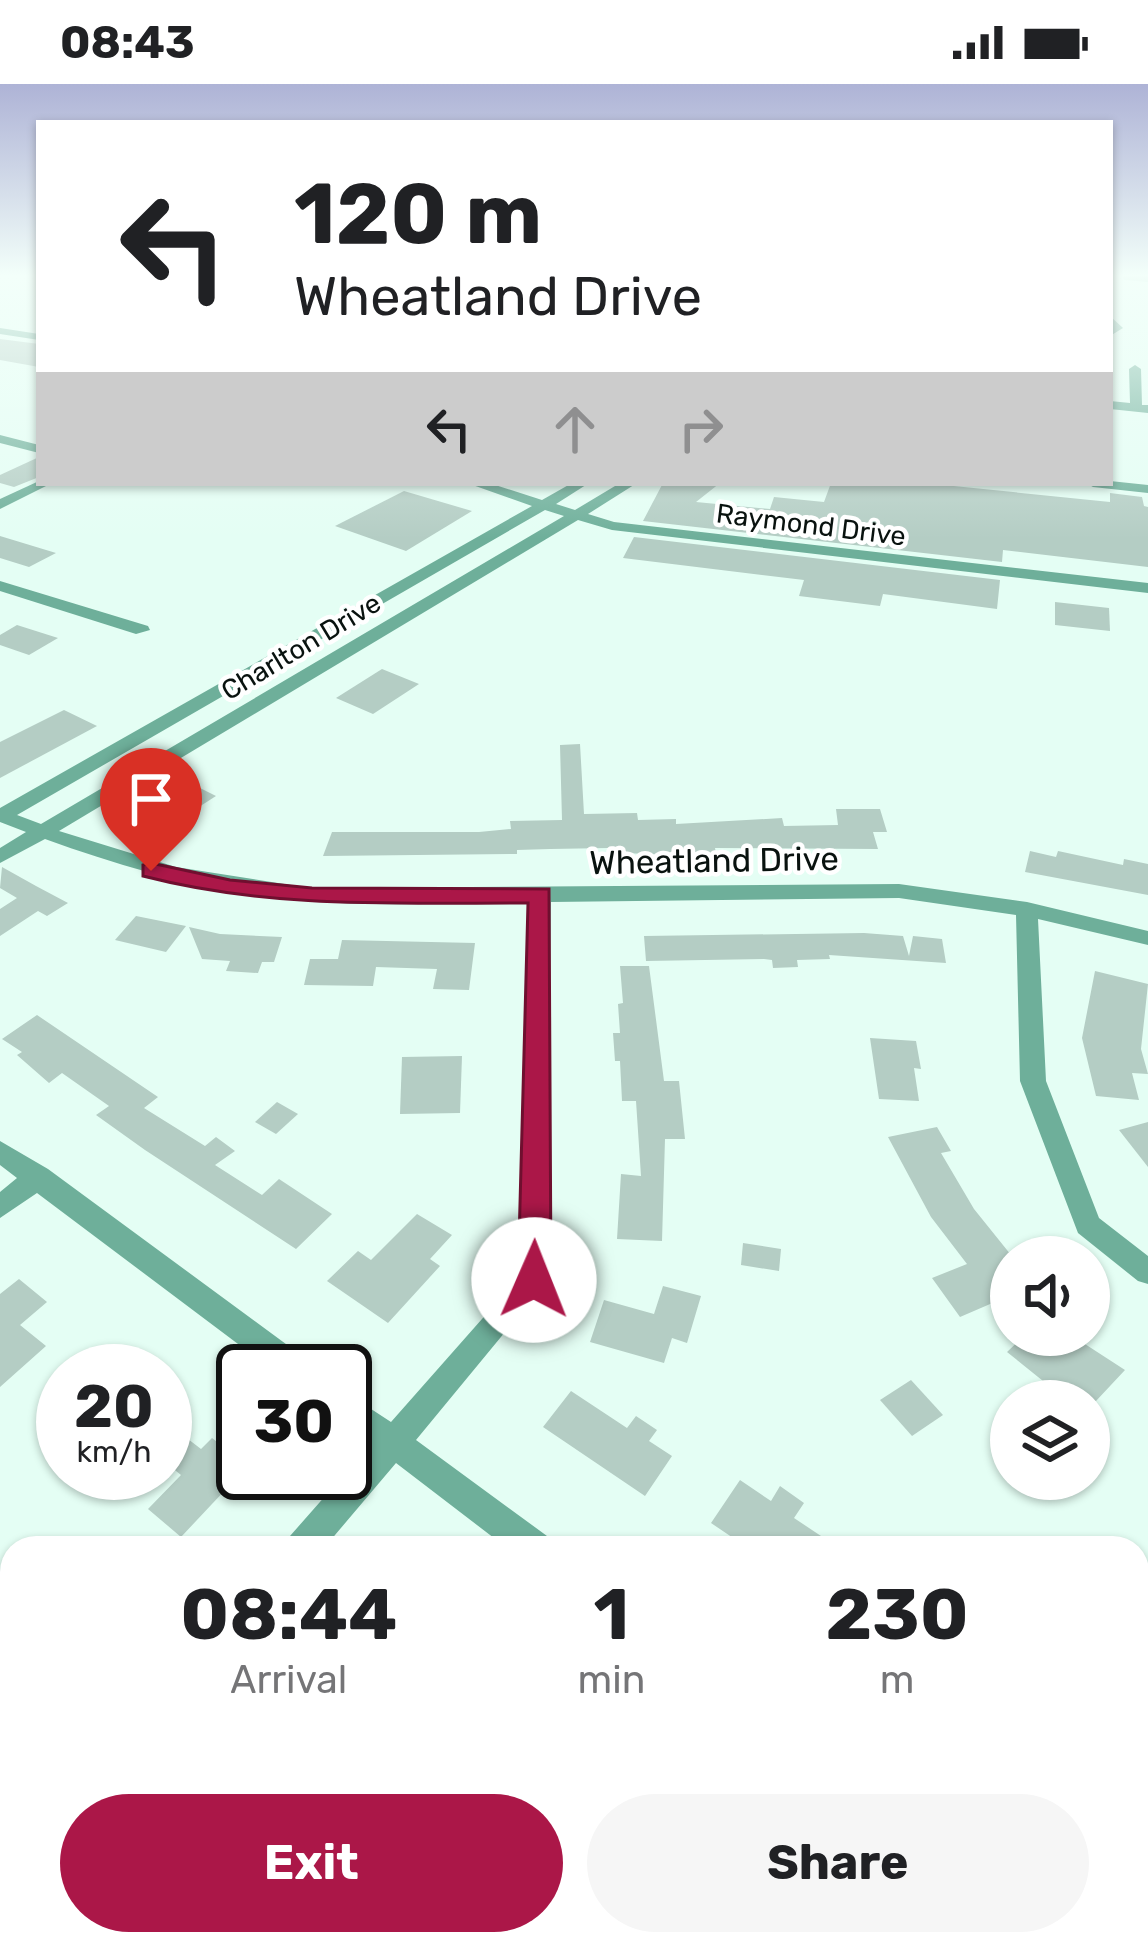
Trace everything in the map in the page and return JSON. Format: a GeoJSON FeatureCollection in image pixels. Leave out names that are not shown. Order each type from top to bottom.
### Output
{"type":"FeatureCollection","features":[{"type":"Feature","properties":{"kind":"street"},"geometry":{"type":"LineString","coordinates":[[1135,369],[1142,408]]}},
{"type":"Feature","properties":{"kind":"street"},"geometry":{"type":"LineString","coordinates":[[0,439],[36,448]]}},
{"type":"Feature","properties":{"kind":"street"},"geometry":{"type":"LineString","coordinates":[[1113,485],[1148,489]]}},
{"type":"Feature","properties":{"kind":"street"},"geometry":{"type":"LineString","coordinates":[[0,505],[39,486]]}},
{"type":"Feature","properties":{"kind":"street","name":"Raymond Drive"},"geometry":{"type":"LineString","coordinates":[[484,486],[612,526],[1148,588]]}},
{"type":"Feature","properties":{"kind":"street","name":"Charlton Drive"},"geometry":{"type":"LineString","coordinates":[[0,816],[578,486]]}},
{"type":"Feature","properties":{"kind":"street","name":"Charlton Drive"},"geometry":{"type":"LineString","coordinates":[[0,857],[625,486]]}},
{"type":"Feature","properties":{"kind":"street"},"geometry":{"type":"LineString","coordinates":[[0,586],[142,630]]}},
{"type":"Feature","properties":{"kind":"street","name":"Wheatland Drive"},"geometry":{"type":"LineString","coordinates":[[0,816],[134,866],[250,891],[360,897],[899,891],[1027,909],[1148,938]]}},
{"type":"Feature","properties":{"kind":"street"},"geometry":{"type":"LineString","coordinates":[[313,1536],[534,1280],[540,895]]}},
{"type":"Feature","properties":{"kind":"street"},"geometry":{"type":"LineString","coordinates":[[1027,909],[1033,1081],[1088,1225],[1148,1272]]}},
{"type":"Feature","properties":{"kind":"street"},"geometry":{"type":"LineString","coordinates":[[0,1150],[262,1344]]}},
{"type":"Feature","properties":{"kind":"street"},"geometry":{"type":"LineString","coordinates":[[0,1207],[38,1178]]}},
{"type":"Feature","properties":{"kind":"street"},"geometry":{"type":"LineString","coordinates":[[372,1426],[519,1536]]}},
{"type":"Feature","properties":{"kind":"building"},"geometry":{"type":"Polygon","coordinates":[[[36,458],[36,478],[14,487],[0,483],[0,475],[36,458]]]}},
{"type":"Feature","properties":{"kind":"building"},"geometry":{"type":"Polygon","coordinates":[[[661,486],[716,486],[696,502],[770,509],[774,497],[824,502],[830,486],[953,486],[1110,502],[1110,493],[1142,497],[1148,507],[1148,567],[1003,550],[1002,562],[643,521],[661,486]]]}},
{"type":"Feature","properties":{"kind":"building"},"geometry":{"type":"Polygon","coordinates":[[[404,491],[472,511],[406,551],[335,526],[404,491]]]}},
{"type":"Feature","properties":{"kind":"building"},"geometry":{"type":"Polygon","coordinates":[[[0,536],[56,553],[29,567],[0,558],[0,536]]]}},
{"type":"Feature","properties":{"kind":"building"},"geometry":{"type":"Polygon","coordinates":[[[634,537],[1000,580],[997,609],[883,594],[880,606],[799,596],[804,580],[623,558],[634,537]]]}},
{"type":"Feature","properties":{"kind":"building"},"geometry":{"type":"Polygon","coordinates":[[[1055,602],[1109,608],[1110,631],[1055,625],[1055,602]]]}},
{"type":"Feature","properties":{"kind":"building"},"geometry":{"type":"Polygon","coordinates":[[[17,625],[58,638],[29,655],[0,645],[0,635],[17,625]]]}},
{"type":"Feature","properties":{"kind":"building"},"geometry":{"type":"Polygon","coordinates":[[[382,669],[419,684],[373,714],[336,698],[382,669]]]}},
{"type":"Feature","properties":{"kind":"building"},"geometry":{"type":"Polygon","coordinates":[[[64,710],[97,726],[0,778],[0,742],[64,710]]]}},
{"type":"Feature","properties":{"kind":"building"},"geometry":{"type":"Polygon","coordinates":[[[580,744],[584,814],[637,813],[638,820],[676,819],[676,824],[782,818],[784,826],[838,825],[836,809],[880,809],[887,832],[873,832],[878,849],[715,848],[716,853],[663,855],[608,852],[608,848],[323,856],[332,832],[479,832],[511,829],[510,821],[562,820],[560,745],[580,744]]]}},
{"type":"Feature","properties":{"kind":"building"},"geometry":{"type":"Polygon","coordinates":[[[194,785],[216,796],[174,823],[152,811],[194,785]]]}},
{"type":"Feature","properties":{"kind":"building"},"geometry":{"type":"Polygon","coordinates":[[[1030,851],[1056,857],[1058,851],[1123,865],[1124,859],[1148,864],[1148,895],[1025,872],[1030,851]]]}},
{"type":"Feature","properties":{"kind":"building"},"geometry":{"type":"Polygon","coordinates":[[[2,867],[68,903],[47,916],[38,911],[0,936],[0,909],[17,898],[0,888],[2,867]]]}},
{"type":"Feature","properties":{"kind":"building"},"geometry":{"type":"Polygon","coordinates":[[[136,916],[186,926],[166,952],[115,940],[136,916]]]}},
{"type":"Feature","properties":{"kind":"building"},"geometry":{"type":"Polygon","coordinates":[[[189,927],[220,934],[282,937],[274,962],[262,962],[258,973],[226,971],[230,961],[202,959],[189,927]]]}},
{"type":"Feature","properties":{"kind":"building"},"geometry":{"type":"Polygon","coordinates":[[[644,936],[903,936],[909,956],[913,936],[942,939],[946,963],[829,955],[830,959],[797,960],[798,967],[773,968],[772,960],[764,959],[646,961],[644,936]]]}},
{"type":"Feature","properties":{"kind":"building"},"geometry":{"type":"Polygon","coordinates":[[[342,940],[475,943],[469,990],[433,989],[437,969],[376,967],[373,986],[304,985],[310,959],[338,959],[342,940]]]}},
{"type":"Feature","properties":{"kind":"building"},"geometry":{"type":"Polygon","coordinates":[[[620,966],[649,966],[664,1081],[679,1081],[685,1139],[665,1139],[662,1241],[617,1239],[621,1174],[641,1176],[636,1101],[622,1101],[620,1061],[615,1061],[613,1033],[620,1033],[618,1004],[623,1003],[620,966]]]}},
{"type":"Feature","properties":{"kind":"building"},"geometry":{"type":"Polygon","coordinates":[[[1095,971],[1148,984],[1141,1049],[1148,1074],[1132,1073],[1139,1100],[1096,1096],[1082,1038],[1095,971]]]}},
{"type":"Feature","properties":{"kind":"building"},"geometry":{"type":"Polygon","coordinates":[[[37,1015],[158,1097],[144,1108],[205,1146],[216,1137],[235,1151],[215,1165],[262,1195],[279,1179],[332,1214],[296,1249],[145,1150],[96,1115],[109,1106],[62,1073],[49,1083],[17,1055],[22,1052],[2,1039],[37,1015]]]}},
{"type":"Feature","properties":{"kind":"building"},"geometry":{"type":"Polygon","coordinates":[[[870,1038],[916,1041],[919,1101],[879,1099],[870,1038]]]}},
{"type":"Feature","properties":{"kind":"building"},"geometry":{"type":"Polygon","coordinates":[[[462,1056],[460,1113],[400,1114],[402,1057],[462,1056]]]}},
{"type":"Feature","properties":{"kind":"building"},"geometry":{"type":"Polygon","coordinates":[[[277,1102],[298,1114],[276,1134],[255,1122],[277,1102]]]}},
{"type":"Feature","properties":{"kind":"building"},"geometry":{"type":"Polygon","coordinates":[[[1148,1122],[1148,1167],[1119,1130],[1148,1122]]]}},
{"type":"Feature","properties":{"kind":"building"},"geometry":{"type":"Polygon","coordinates":[[[937,1127],[951,1151],[941,1153],[996,1236],[990,1236],[990,1304],[960,1317],[932,1278],[967,1264],[931,1217],[888,1137],[937,1127]]]}},
{"type":"Feature","properties":{"kind":"building"},"geometry":{"type":"Polygon","coordinates":[[[417,1214],[452,1235],[430,1259],[440,1266],[388,1323],[327,1281],[358,1251],[371,1260],[417,1214]]]}},
{"type":"Feature","properties":{"kind":"building"},"geometry":{"type":"Polygon","coordinates":[[[743,1243],[781,1249],[779,1271],[741,1265],[743,1243]]]}},
{"type":"Feature","properties":{"kind":"building"},"geometry":{"type":"Polygon","coordinates":[[[19,1279],[47,1302],[20,1325],[44,1344],[36,1344],[36,1355],[0,1387],[0,1294],[19,1279]]]}},
{"type":"Feature","properties":{"kind":"building"},"geometry":{"type":"Polygon","coordinates":[[[663,1286],[701,1296],[687,1343],[672,1338],[664,1363],[590,1342],[604,1300],[654,1314],[663,1286]]]}},
{"type":"Feature","properties":{"kind":"building"},"geometry":{"type":"Polygon","coordinates":[[[1012,1356],[1103,1356],[1125,1370],[1110,1386],[1110,1380],[1042,1380],[1012,1356]]]}},
{"type":"Feature","properties":{"kind":"building"},"geometry":{"type":"Polygon","coordinates":[[[911,1380],[943,1415],[912,1436],[880,1400],[911,1380]]]}},
{"type":"Feature","properties":{"kind":"building"},"geometry":{"type":"Polygon","coordinates":[[[571,1391],[627,1428],[636,1416],[657,1430],[649,1441],[672,1456],[645,1496],[543,1427],[571,1391]]]}},
{"type":"Feature","properties":{"kind":"building"},"geometry":{"type":"Polygon","coordinates":[[[212,1438],[216,1441],[216,1500],[180,1536],[148,1509],[157,1500],[192,1500],[192,1442],[201,1449],[212,1438]]]}},
{"type":"Feature","properties":{"kind":"building"},"geometry":{"type":"Polygon","coordinates":[[[740,1480],[771,1501],[780,1486],[804,1503],[794,1518],[821,1536],[730,1536],[711,1523],[740,1480]]]}},
{"type":"Feature","properties":{"kind":"route"},"geometry":{"type":"LineString","coordinates":[[151,871],[230,888],[312,896],[540,895],[534,1280]]}}]}
